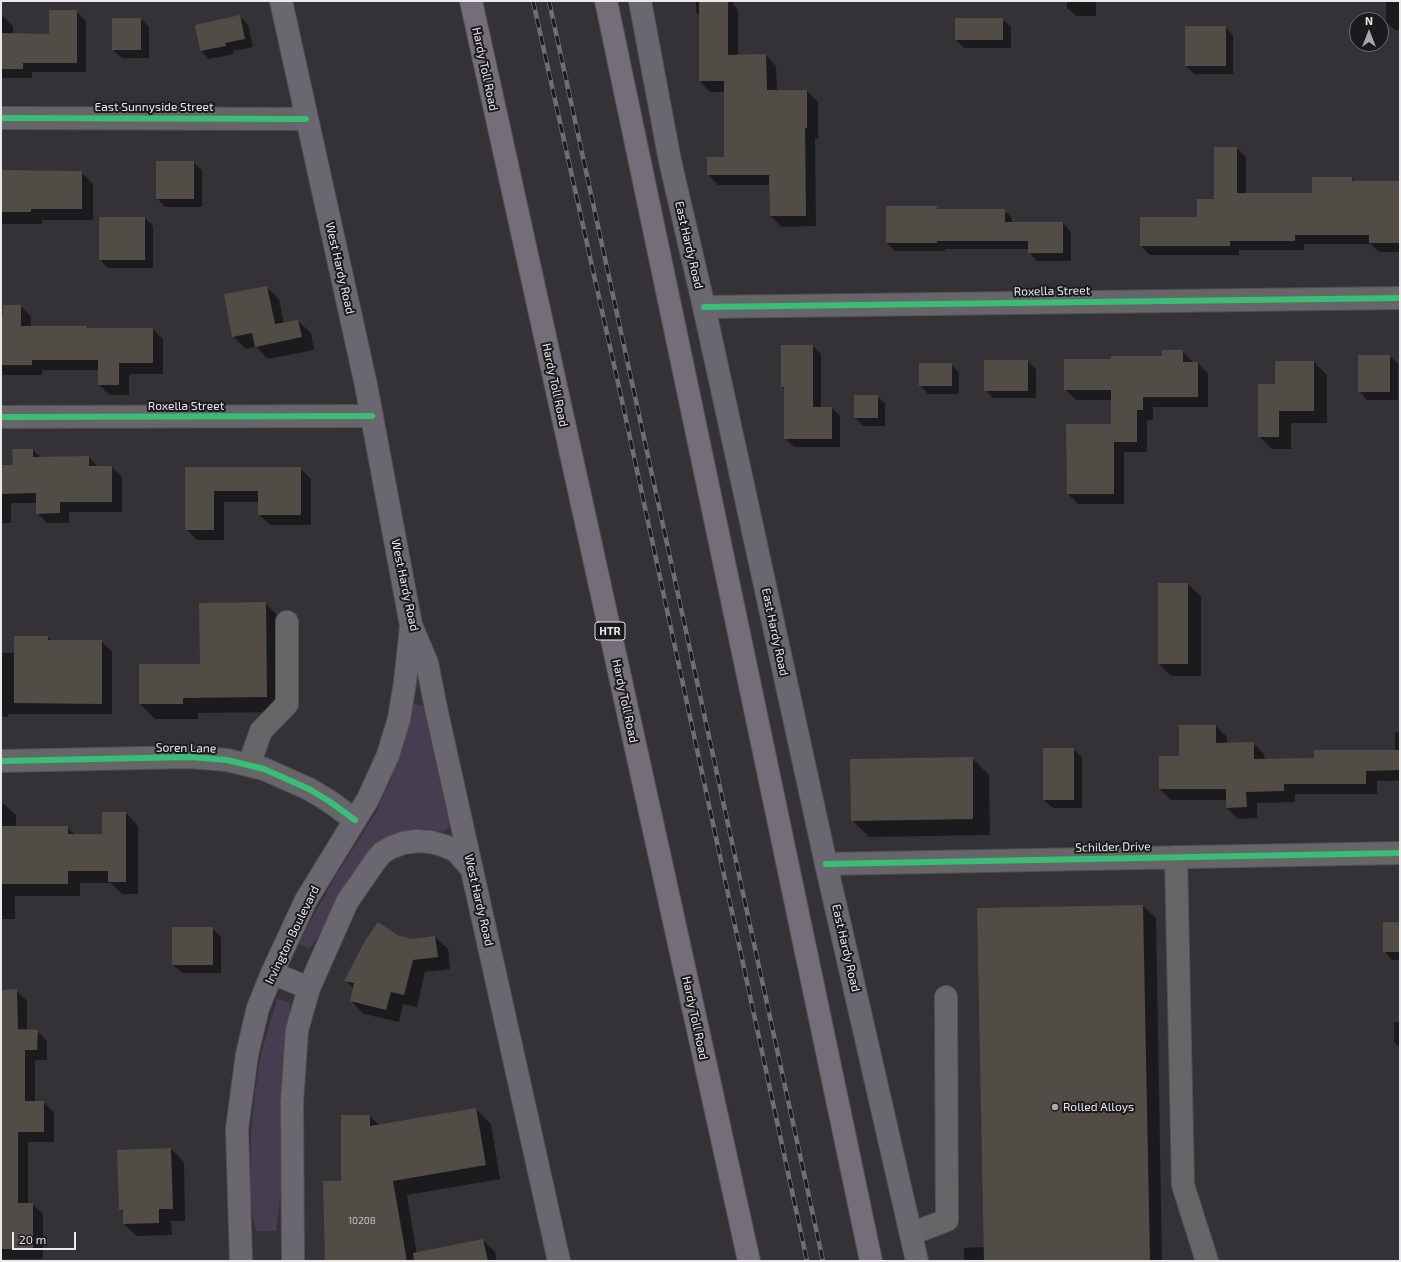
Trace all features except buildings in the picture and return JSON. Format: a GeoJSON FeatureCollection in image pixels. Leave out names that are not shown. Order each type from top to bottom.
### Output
{"type":"FeatureCollection","features":[{"type":"Feature","properties":{"kind":"highway","name":"Hardy Toll Road"},"geometry":{"type":"LineString","coordinates":[[470,1],[749,1261]]}},
{"type":"Feature","properties":{"kind":"highway"},"geometry":{"type":"LineString","coordinates":[[606,1],[871,1261]]}},
{"type":"Feature","properties":{"kind":"main road","name":"West Hardy Road"},"geometry":{"type":"LineString","coordinates":[[281,1],[366,385],[412,626],[427,663],[559,1261]]}},
{"type":"Feature","properties":{"kind":"main road","name":"East Hardy Road"},"geometry":{"type":"LineString","coordinates":[[640,1],[670,161],[704,307],[826,864],[917,1261]]}},
{"type":"Feature","properties":{"kind":"main road","name":"Irvington Boulevard"},"geometry":{"type":"LineString","coordinates":[[241,1261],[237,1129],[247,1054],[258,1008],[272,972],[306,900],[368,799],[388,755],[399,719],[412,626]]}},
{"type":"Feature","properties":{"kind":"main road"},"geometry":{"type":"LineString","coordinates":[[293,1261],[292,1102],[297,1030],[309,988],[347,902],[382,853],[403,843],[417,841],[431,842],[445,846],[456,851],[472,869]]}},
{"type":"Feature","properties":{"kind":"main road"},"geometry":{"type":"LineString","coordinates":[[272,972],[309,988]]}},
{"type":"Feature","properties":{"kind":"street","name":"East Sunnyside Street"},"geometry":{"type":"LineString","coordinates":[[1,118],[306,119]]}},
{"type":"Feature","properties":{"kind":"street","name":"Roxella Street"},"geometry":{"type":"LineString","coordinates":[[704,307],[1400,298]]}},
{"type":"Feature","properties":{"kind":"street","name":"Roxella Street"},"geometry":{"type":"LineString","coordinates":[[1,418],[372,416]]}},
{"type":"Feature","properties":{"kind":"street"},"geometry":{"type":"LineString","coordinates":[[250,765],[261,731],[287,704],[287,622]]}},
{"type":"Feature","properties":{"kind":"street","name":"Soren Lane"},"geometry":{"type":"LineString","coordinates":[[1,761],[190,757],[227,760],[264,769],[308,789],[329,801],[355,820]]}},
{"type":"Feature","properties":{"kind":"street","name":"Schilder Drive"},"geometry":{"type":"LineString","coordinates":[[826,864],[1400,853]]}},
{"type":"Feature","properties":{"kind":"street"},"geometry":{"type":"LineString","coordinates":[[1176,857],[1183,1185],[1207,1261]]}},
{"type":"Feature","properties":{"kind":"street"},"geometry":{"type":"LineString","coordinates":[[911,1234],[947,1220],[946,997]]}},
{"type":"Feature","properties":{"kind":"shaded area"},"geometry":{"type":"Polygon","coordinates":[[[414,704],[423,705],[450,827],[443,832],[427,829],[411,830],[395,835],[337,900],[319,935],[309,949],[299,944],[305,930],[337,874],[375,814],[389,784],[414,704]]]}},
{"type":"Feature","properties":{"kind":"shaded area"},"geometry":{"type":"Polygon","coordinates":[[[277,999],[290,1002],[290,1020],[281,1088],[281,1191],[276,1231],[256,1231],[250,1203],[251,1132],[261,1054],[277,999]]]}},
{"type":"Feature","properties":{"kind":"railway"},"geometry":{"type":"LineString","coordinates":[[533,1],[624,410],[807,1261]]}},
{"type":"Feature","properties":{"kind":"railway"},"geometry":{"type":"LineString","coordinates":[[549,1],[823,1261]]}},
{"type":"Feature","properties":{"kind":"cycle path"},"geometry":{"type":"LineString","coordinates":[[1,118],[306,119]]}},
{"type":"Feature","properties":{"kind":"cycle path"},"geometry":{"type":"LineString","coordinates":[[704,307],[1400,298]]}},
{"type":"Feature","properties":{"kind":"cycle path"},"geometry":{"type":"LineString","coordinates":[[1,417],[372,416]]}},
{"type":"Feature","properties":{"kind":"cycle path"},"geometry":{"type":"LineString","coordinates":[[1,761],[190,757],[227,760],[264,769],[309,789],[329,801],[355,820]]}},
{"type":"Feature","properties":{"kind":"cycle path"},"geometry":{"type":"LineString","coordinates":[[826,864],[1400,853]]}},
{"type":"Feature","properties":{"kind":"place","name":"Rolled Alloys"},"geometry":{"type":"Point","coordinates":[1055,1107]}}]}
